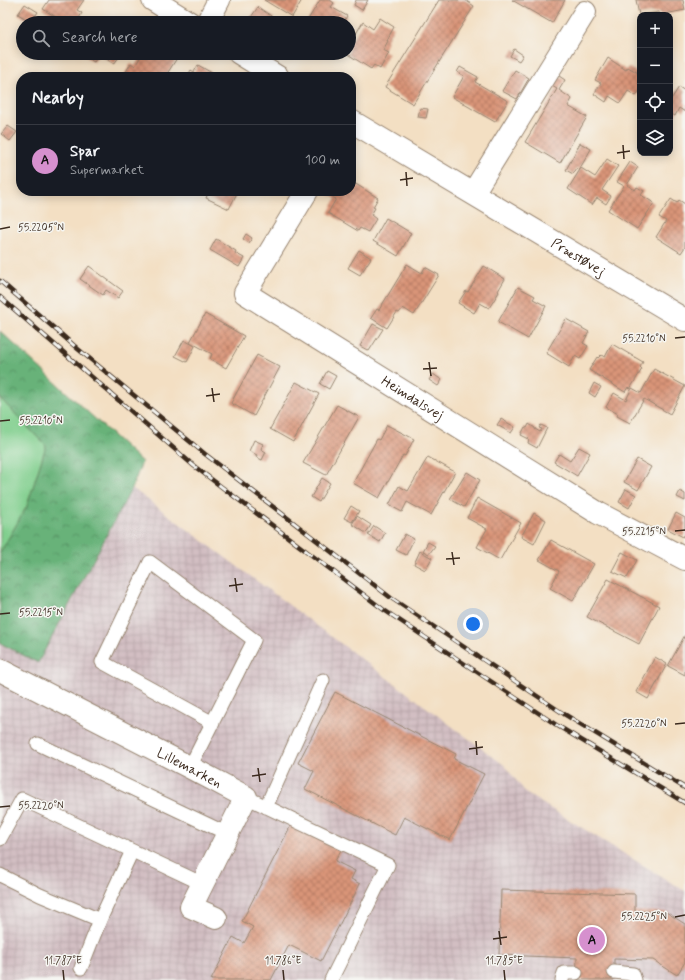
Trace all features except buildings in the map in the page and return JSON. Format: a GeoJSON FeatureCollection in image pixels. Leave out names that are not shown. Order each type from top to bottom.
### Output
{"type":"FeatureCollection","features":[{"type":"Feature","properties":{"kind":"street"},"geometry":{"type":"LineString","coordinates":[[153,0],[179,16]]}},
{"type":"Feature","properties":{"kind":"street"},"geometry":{"type":"LineString","coordinates":[[211,16],[219,0]]}},
{"type":"Feature","properties":{"kind":"street"},"geometry":{"type":"LineString","coordinates":[[473,193],[585,12]]}},
{"type":"Feature","properties":{"kind":"street"},"geometry":{"type":"LineString","coordinates":[[250,60],[270,72]]}},
{"type":"Feature","properties":{"kind":"street","name":"Præstøvej"},"geometry":{"type":"LineString","coordinates":[[356,124],[685,320]]}},
{"type":"Feature","properties":{"kind":"street","name":"Heimdalsvej"},"geometry":{"type":"LineString","coordinates":[[304,196],[246,292],[598,513],[685,560]]}},
{"type":"Feature","properties":{"kind":"street","name":"Lillemarken"},"geometry":{"type":"LineString","coordinates":[[0,670],[246,797]]}},
{"type":"Feature","properties":{"kind":"street"},"geometry":{"type":"LineString","coordinates":[[216,918],[191,907],[246,797]]}},
{"type":"Feature","properties":{"kind":"lane"},"geometry":{"type":"LineString","coordinates":[[190,767],[254,640],[150,562],[102,662],[212,722]]}},
{"type":"Feature","properties":{"kind":"lane"},"geometry":{"type":"LineString","coordinates":[[266,807],[323,680]]}},
{"type":"Feature","properties":{"kind":"lane"},"geometry":{"type":"LineString","coordinates":[[38,744],[228,834]]}},
{"type":"Feature","properties":{"kind":"lane"},"geometry":{"type":"LineString","coordinates":[[246,797],[388,865],[331,980]]}},
{"type":"Feature","properties":{"kind":"lane"},"geometry":{"type":"LineString","coordinates":[[0,839],[22,799],[203,884]]}},
{"type":"Feature","properties":{"kind":"lane"},"geometry":{"type":"LineString","coordinates":[[81,968],[100,920],[132,851]]}},
{"type":"Feature","properties":{"kind":"lane"},"geometry":{"type":"LineString","coordinates":[[0,875],[40,895],[100,920]]}},
{"type":"Feature","properties":{"kind":"lane"},"geometry":{"type":"LineString","coordinates":[[614,972],[633,974],[635,980]]}},
{"type":"Feature","properties":{"kind":"lane"},"geometry":{"type":"LineString","coordinates":[[562,980],[564,973],[576,973]]}},
{"type":"Feature","properties":{"kind":"shaded area"},"geometry":{"type":"Polygon","coordinates":[[[132,488],[504,765],[527,794],[685,891],[685,980],[0,980],[0,643],[38,663],[132,488]]]}},
{"type":"Feature","properties":{"kind":"green space"},"geometry":{"type":"Polygon","coordinates":[[[0,331],[142,462],[132,488],[38,663],[0,643],[0,553],[27,506],[46,446],[0,398],[0,331]]]}},
{"type":"Feature","properties":{"kind":"green space"},"geometry":{"type":"Polygon","coordinates":[[[0,398],[46,446],[27,506],[0,553],[0,398]]]}},
{"type":"Feature","properties":{"kind":"railway"},"geometry":{"type":"LineString","coordinates":[[0,281],[78,349],[205,454],[391,598],[564,714],[685,788]]}},
{"type":"Feature","properties":{"kind":"railway"},"geometry":{"type":"LineString","coordinates":[[0,297],[194,466],[384,610],[558,726],[685,803]]}},
{"type":"Feature","properties":{"kind":"place","name":"Spar"},"geometry":{"type":"Point","coordinates":[592,940]}}]}
